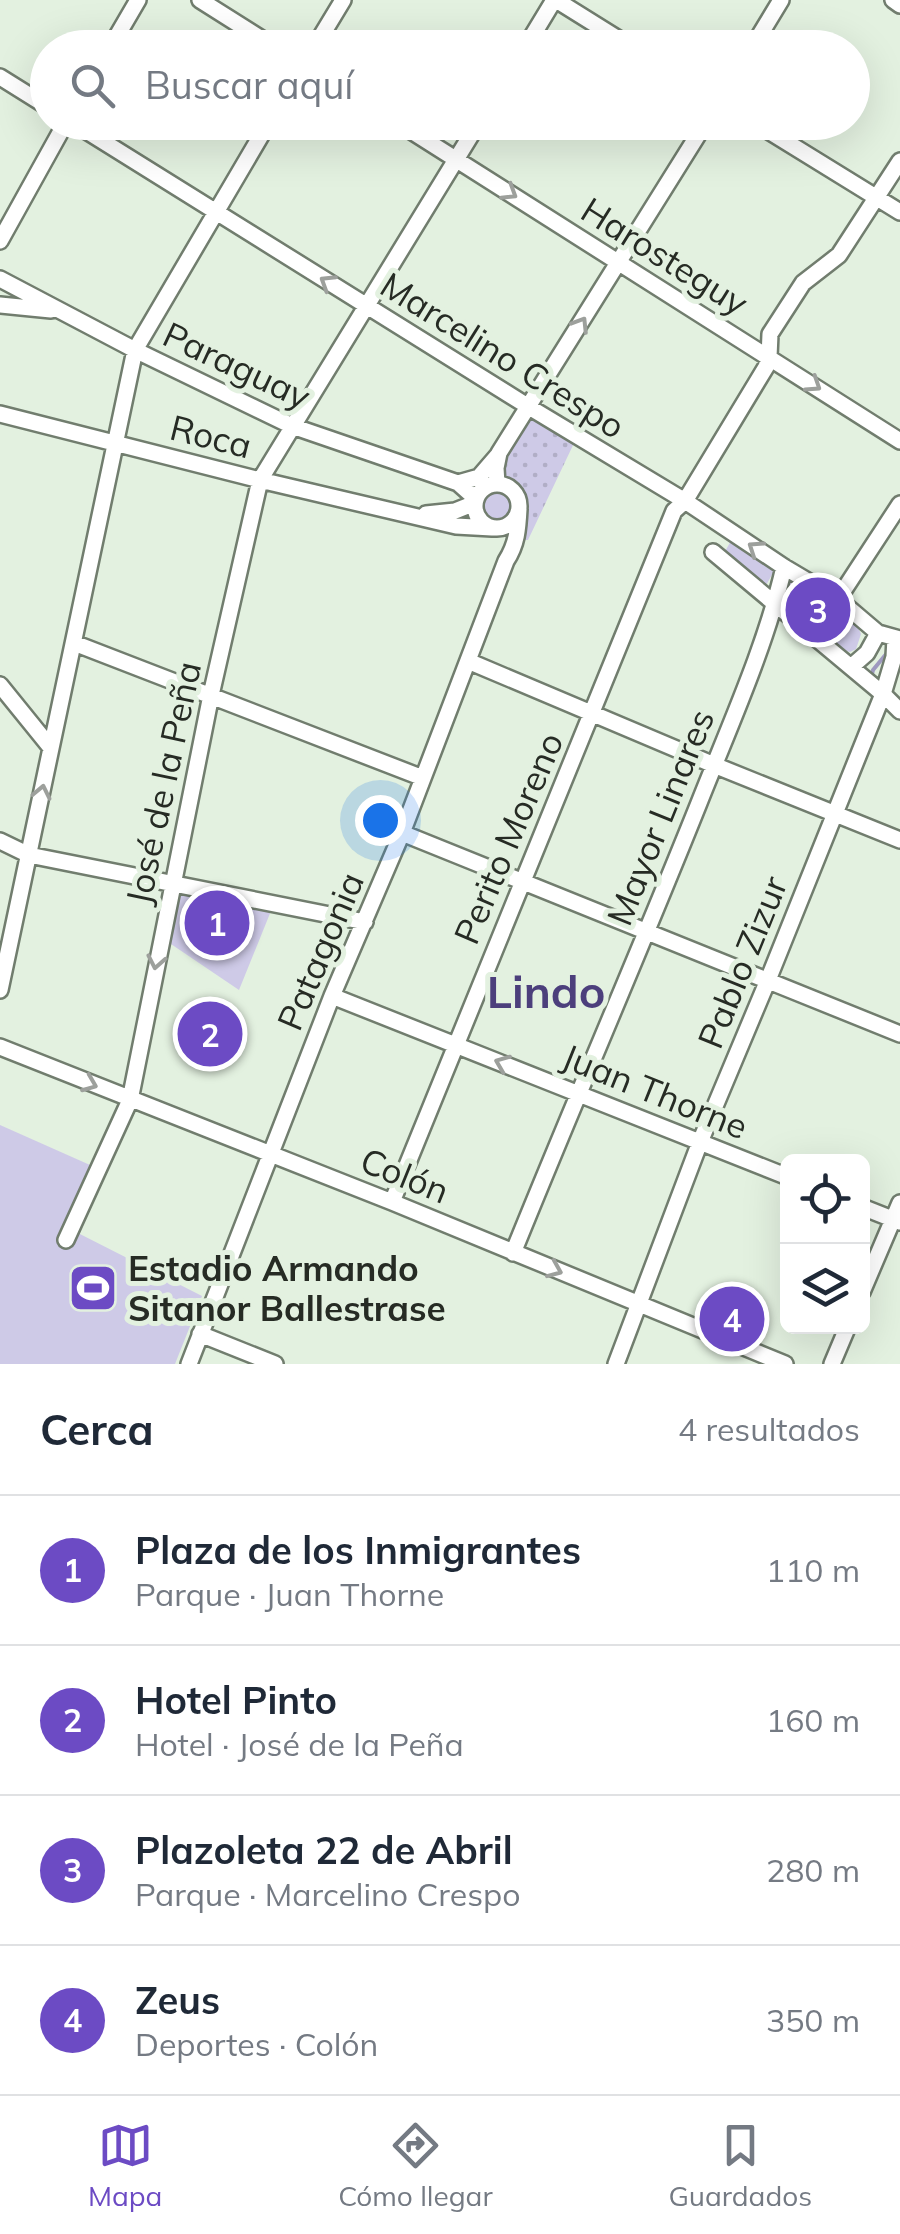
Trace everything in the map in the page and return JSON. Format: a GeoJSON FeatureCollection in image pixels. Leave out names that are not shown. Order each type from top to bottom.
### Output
{"type":"FeatureCollection","features":[{"type":"Feature","properties":{"kind":"street"},"geometry":{"type":"LineString","coordinates":[[120,30],[138,0]]}},
{"type":"Feature","properties":{"kind":"street"},"geometry":{"type":"LineString","coordinates":[[200,0],[248,30]]}},
{"type":"Feature","properties":{"kind":"street"},"geometry":{"type":"LineString","coordinates":[[325,30],[343,0]]}},
{"type":"Feature","properties":{"kind":"street"},"geometry":{"type":"LineString","coordinates":[[536,30],[555,0],[603,30]]}},
{"type":"Feature","properties":{"kind":"street"},"geometry":{"type":"LineString","coordinates":[[763,30],[782,0]]}},
{"type":"Feature","properties":{"kind":"street"},"geometry":{"type":"LineString","coordinates":[[893,0],[900,4]]}},
{"type":"Feature","properties":{"kind":"street"},"geometry":{"type":"LineString","coordinates":[[0,77],[30,96]]}},
{"type":"Feature","properties":{"kind":"street"},"geometry":{"type":"LineString","coordinates":[[0,241],[59,140]]}},
{"type":"Feature","properties":{"kind":"street","name":"Marcelino Crespo"},"geometry":{"type":"LineString","coordinates":[[98,140],[686,502],[838,599],[893,640]]}},
{"type":"Feature","properties":{"kind":"street"},"geometry":{"type":"LineString","coordinates":[[0,990],[135,350],[258,140]]}},
{"type":"Feature","properties":{"kind":"street","name":"Harosteguy"},"geometry":{"type":"LineString","coordinates":[[426,140],[900,441]]}},
{"type":"Feature","properties":{"kind":"street","name":"José de la Peña"},"geometry":{"type":"LineString","coordinates":[[66,1240],[130,1100],[211,695],[260,480],[468,140]]}},
{"type":"Feature","properties":{"kind":"street"},"geometry":{"type":"LineString","coordinates":[[458,483],[479,477],[500,453],[695,140]]}},
{"type":"Feature","properties":{"kind":"street"},"geometry":{"type":"LineString","coordinates":[[783,140],[900,212]]}},
{"type":"Feature","properties":{"kind":"street","name":"Perito Moreno"},"geometry":{"type":"LineString","coordinates":[[392,1202],[674,511],[686,502],[766,367],[770,334],[803,283],[839,255],[900,160]]}},
{"type":"Feature","properties":{"kind":"street","name":"Paraguay"},"geometry":{"type":"LineString","coordinates":[[0,279],[292,426],[458,483],[475,501]]}},
{"type":"Feature","properties":{"kind":"street"},"geometry":{"type":"LineString","coordinates":[[0,305],[58,310]]}},
{"type":"Feature","properties":{"kind":"street","name":"Roca"},"geometry":{"type":"LineString","coordinates":[[0,414],[456,526],[494,528]]}},
{"type":"Feature","properties":{"kind":"street"},"geometry":{"type":"LineString","coordinates":[[497,484],[500,453]]}},
{"type":"Feature","properties":{"kind":"street"},"geometry":{"type":"LineString","coordinates":[[407,514],[455,512],[475,501],[484,488],[497,484],[516,495],[519,508],[513,522],[494,528]]}},
{"type":"Feature","properties":{"kind":"street"},"geometry":{"type":"LineString","coordinates":[[475,501],[480,520],[494,528],[506,543],[506,561]]}},
{"type":"Feature","properties":{"kind":"street"},"geometry":{"type":"LineString","coordinates":[[838,599],[900,504]]}},
{"type":"Feature","properties":{"kind":"street","name":"Patagonia"},"geometry":{"type":"LineString","coordinates":[[189,1364],[518,534],[519,508]]}},
{"type":"Feature","properties":{"kind":"street"},"geometry":{"type":"LineString","coordinates":[[713,552],[900,712]]}},
{"type":"Feature","properties":{"kind":"street","name":"Mayor Linares"},"geometry":{"type":"LineString","coordinates":[[513,1253],[714,765],[775,605],[784,567]]}},
{"type":"Feature","properties":{"kind":"street"},"geometry":{"type":"LineString","coordinates":[[850,667],[867,652],[893,640]]}},
{"type":"Feature","properties":{"kind":"street","name":"Pablo Zizur"},"geometry":{"type":"LineString","coordinates":[[616,1364],[700,1142],[883,694],[894,657],[893,640]]}},
{"type":"Feature","properties":{"kind":"street"},"geometry":{"type":"LineString","coordinates":[[74,643],[423,778]]}},
{"type":"Feature","properties":{"kind":"street"},"geometry":{"type":"LineString","coordinates":[[468,661],[900,840]]}},
{"type":"Feature","properties":{"kind":"street"},"geometry":{"type":"LineString","coordinates":[[0,685],[51,748]]}},
{"type":"Feature","properties":{"kind":"street"},"geometry":{"type":"LineString","coordinates":[[402,833],[900,1034]]}},
{"type":"Feature","properties":{"kind":"street"},"geometry":{"type":"LineString","coordinates":[[0,841],[29,855],[365,922]]}},
{"type":"Feature","properties":{"kind":"street","name":"Juan Thorne"},"geometry":{"type":"LineString","coordinates":[[332,996],[780,1174]]}},
{"type":"Feature","properties":{"kind":"street","name":"Colón"},"geometry":{"type":"LineString","coordinates":[[0,1047],[392,1202],[785,1364]]}},
{"type":"Feature","properties":{"kind":"street"},"geometry":{"type":"LineString","coordinates":[[870,1275],[896,1221],[900,1202]]}},
{"type":"Feature","properties":{"kind":"street"},"geometry":{"type":"LineString","coordinates":[[870,1210],[896,1221]]}},
{"type":"Feature","properties":{"kind":"street"},"geometry":{"type":"LineString","coordinates":[[200,1334],[275,1364]]}},
{"type":"Feature","properties":{"kind":"street"},"geometry":{"type":"LineString","coordinates":[[832,1364],[845,1334]]}},
{"type":"Feature","properties":{"kind":"shaded area"},"geometry":{"type":"Polygon","coordinates":[[[536,418],[575,441],[528,540],[522,540],[520,499],[504,482],[502,470],[527,422],[536,418]]]}},
{"type":"Feature","properties":{"kind":"shaded area"},"geometry":{"type":"Polygon","coordinates":[[[497,489],[508,494],[513,505],[508,516],[497,521],[486,516],[481,505],[486,494],[497,489]]]}},
{"type":"Feature","properties":{"kind":"shaded area"},"geometry":{"type":"Polygon","coordinates":[[[732,539],[773,568],[765,587],[723,555],[732,539]]]}},
{"type":"Feature","properties":{"kind":"shaded area"},"geometry":{"type":"Polygon","coordinates":[[[792,578],[832,600],[849,615],[861,634],[856,649],[843,650],[785,606],[783,593],[792,578]]]}},
{"type":"Feature","properties":{"kind":"shaded area"},"geometry":{"type":"Polygon","coordinates":[[[177,891],[273,906],[239,990],[165,940],[177,891]]]}},
{"type":"Feature","properties":{"kind":"shaded area","name":"Estadio Armando Sitanor Ballestrase"},"geometry":{"type":"Polygon","coordinates":[[[0,1125],[99,1169],[72,1230],[202,1296],[175,1364],[0,1364],[0,1125]]]}},
{"type":"Feature","properties":{"kind":"waterway"},"geometry":{"type":"LineString","coordinates":[[871,678],[887,653]]}},
{"type":"Feature","properties":{"kind":"place","name":"Plazoleta 22 de Abril"},"geometry":{"type":"Point","coordinates":[818,610]}},
{"type":"Feature","properties":{"kind":"place","name":"Plaza de los Inmigrantes"},"geometry":{"type":"Point","coordinates":[217,923]}},
{"type":"Feature","properties":{"kind":"place","name":"Hotel Pinto"},"geometry":{"type":"Point","coordinates":[210,1034]}},
{"type":"Feature","properties":{"kind":"place","name":"Estadio Armando Sitanor Ballestrase"},"geometry":{"type":"Point","coordinates":[93,1288]}},
{"type":"Feature","properties":{"kind":"place","name":"Zeus"},"geometry":{"type":"Point","coordinates":[732,1319]}},
{"type":"Feature","properties":{"kind":"district","name":"Lindo"},"geometry":{"type":"Point","coordinates":[546,991]}}]}
